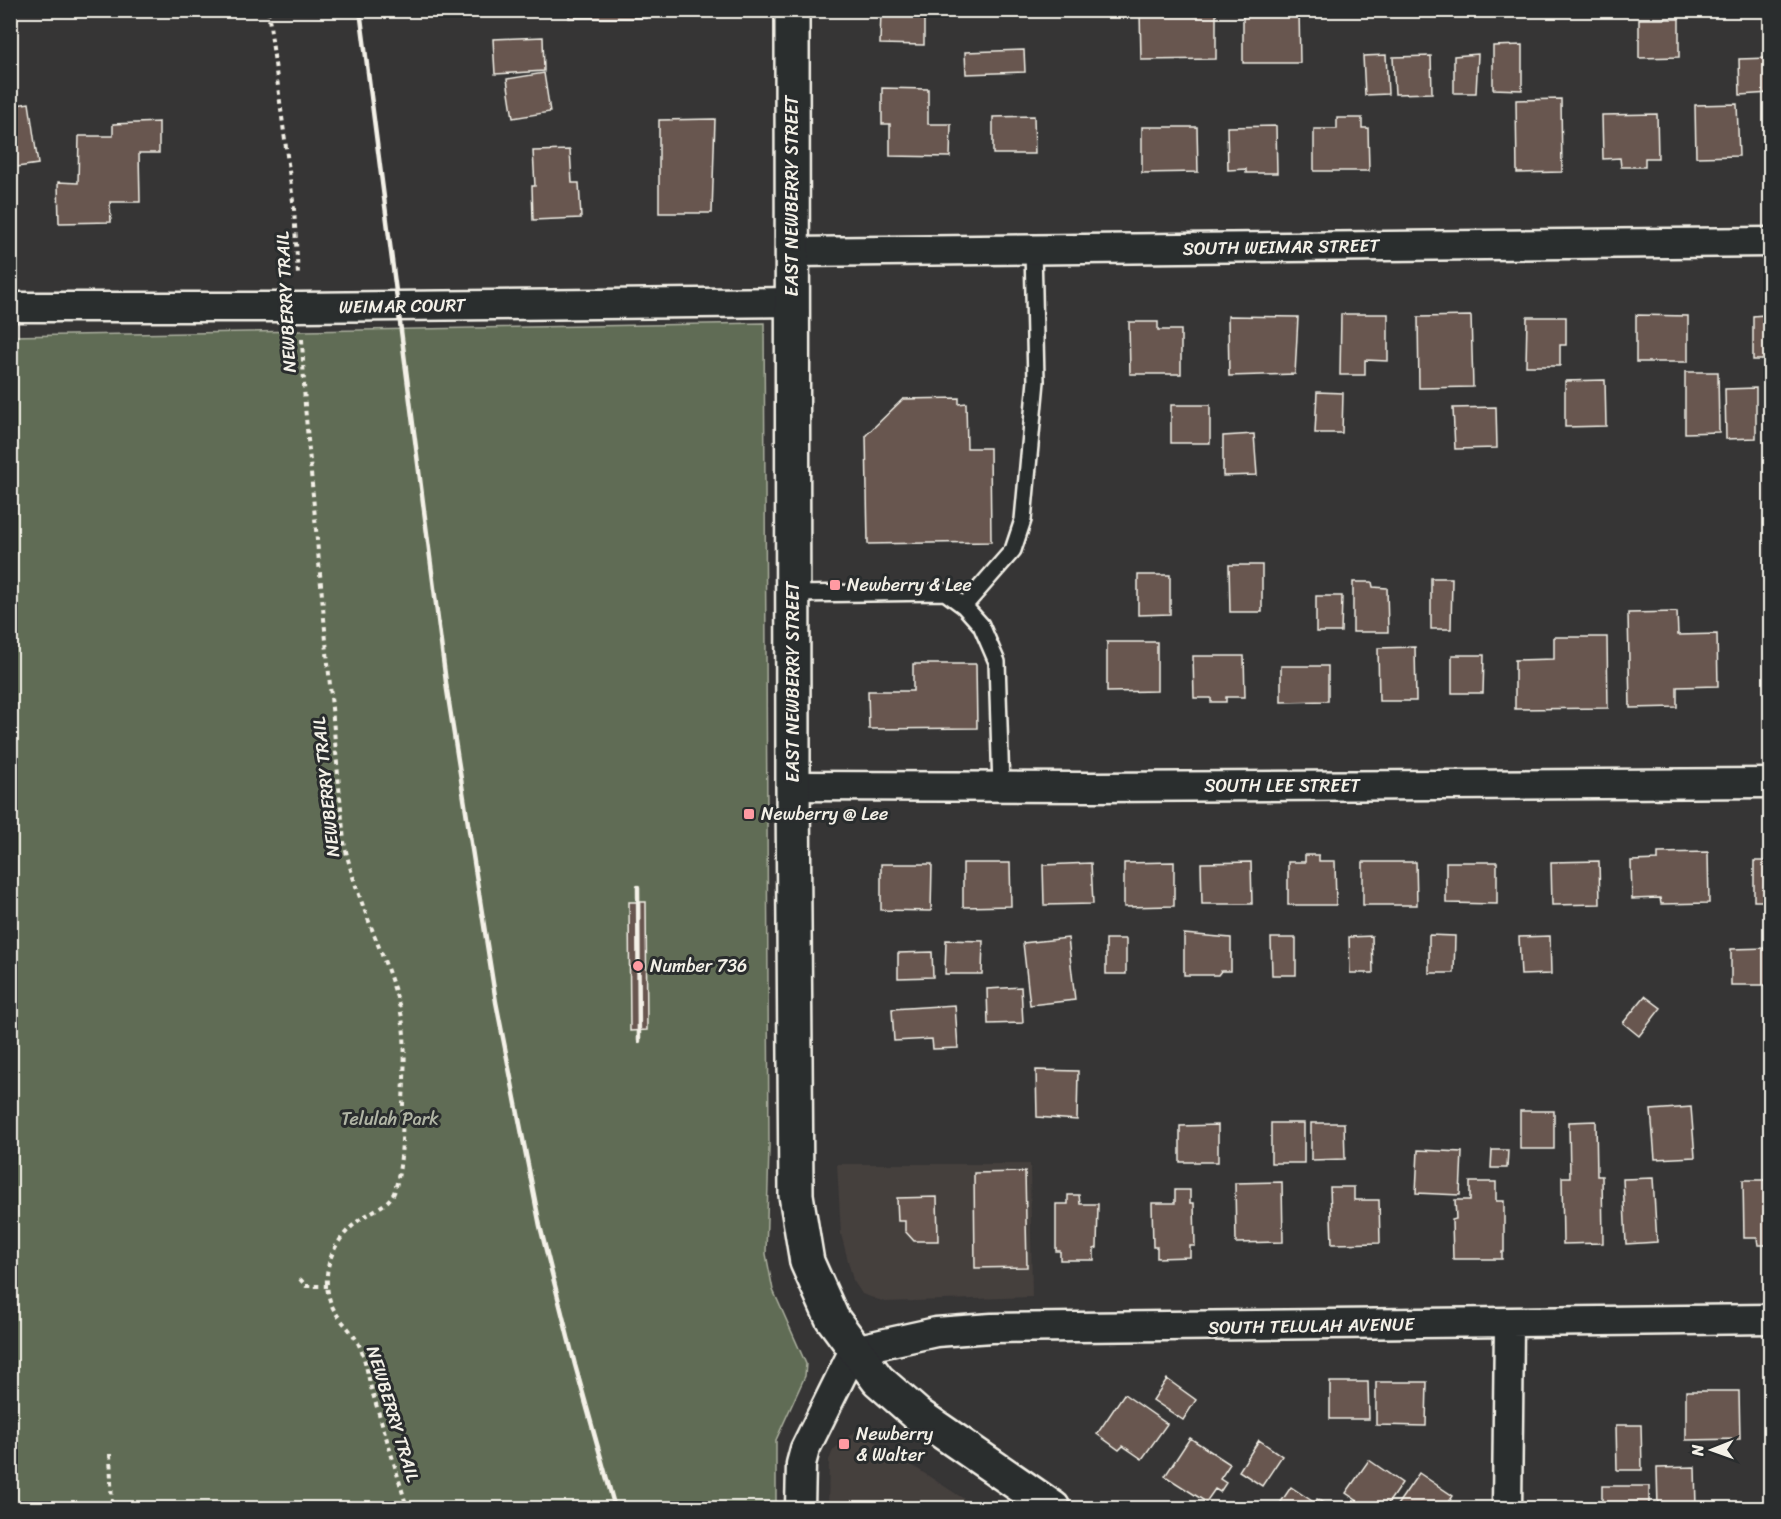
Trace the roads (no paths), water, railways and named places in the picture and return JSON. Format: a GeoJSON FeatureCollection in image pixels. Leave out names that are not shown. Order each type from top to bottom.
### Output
{"type":"FeatureCollection","features":[{"type":"Feature","properties":{"kind":"main road","name":"EAST NEWBERRY STREET"},"geometry":{"type":"LineString","coordinates":[[792,10],[792,594],[796,1195],[807,1262],[831,1318],[878,1380],[918,1415],[1053,1509]]}},
{"type":"Feature","properties":{"kind":"street","name":"SOUTH WEIMAR STREET"},"geometry":{"type":"LineString","coordinates":[[792,252],[1770,242]]}},
{"type":"Feature","properties":{"kind":"street","name":"WEIMAR COURT"},"geometry":{"type":"LineString","coordinates":[[10,307],[300,307],[792,302]]}},
{"type":"Feature","properties":{"kind":"street","name":"SOUTH LEE STREET"},"geometry":{"type":"LineString","coordinates":[[793,786],[1770,783]]}},
{"type":"Feature","properties":{"kind":"street","name":"SOUTH TELULAH AVENUE"},"geometry":{"type":"LineString","coordinates":[[854,1350],[936,1332],[992,1329],[1770,1319]]}},
{"type":"Feature","properties":{"kind":"street"},"geometry":{"type":"LineString","coordinates":[[1506,1509],[1509,1324]]}},
{"type":"Feature","properties":{"kind":"street"},"geometry":{"type":"LineString","coordinates":[[800,1509],[801,1464],[806,1449],[854,1350]]}},
{"type":"Feature","properties":{"kind":"lane"},"geometry":{"type":"LineString","coordinates":[[964,606],[1012,550],[1023,520],[1036,381],[1033,249]]}},
{"type":"Feature","properties":{"kind":"lane"},"geometry":{"type":"LineString","coordinates":[[792,594],[945,592],[964,606],[981,625],[997,662],[1001,787]]}},
{"type":"Feature","properties":{"kind":"railway"},"geometry":{"type":"LineString","coordinates":[[360,10],[447,690],[496,1002],[540,1226],[575,1365],[615,1508]]}},
{"type":"Feature","properties":{"kind":"railway"},"geometry":{"type":"LineString","coordinates":[[638,887],[639,1041]]}},
{"type":"Feature","properties":{"kind":"place","name":"Newberry & Lee"},"geometry":{"type":"Point","coordinates":[835,585]}},
{"type":"Feature","properties":{"kind":"place","name":"Newberry @ Lee"},"geometry":{"type":"Point","coordinates":[749,814]}},
{"type":"Feature","properties":{"kind":"place","name":"Number 736"},"geometry":{"type":"Point","coordinates":[638,966]}},
{"type":"Feature","properties":{"kind":"place","name":"Newberry & Walter"},"geometry":{"type":"Point","coordinates":[844,1444]}},
{"type":"Feature","properties":{"kind":"park label","name":"Telulah Park"},"geometry":{"type":"Point","coordinates":[390,1119]}}]}
